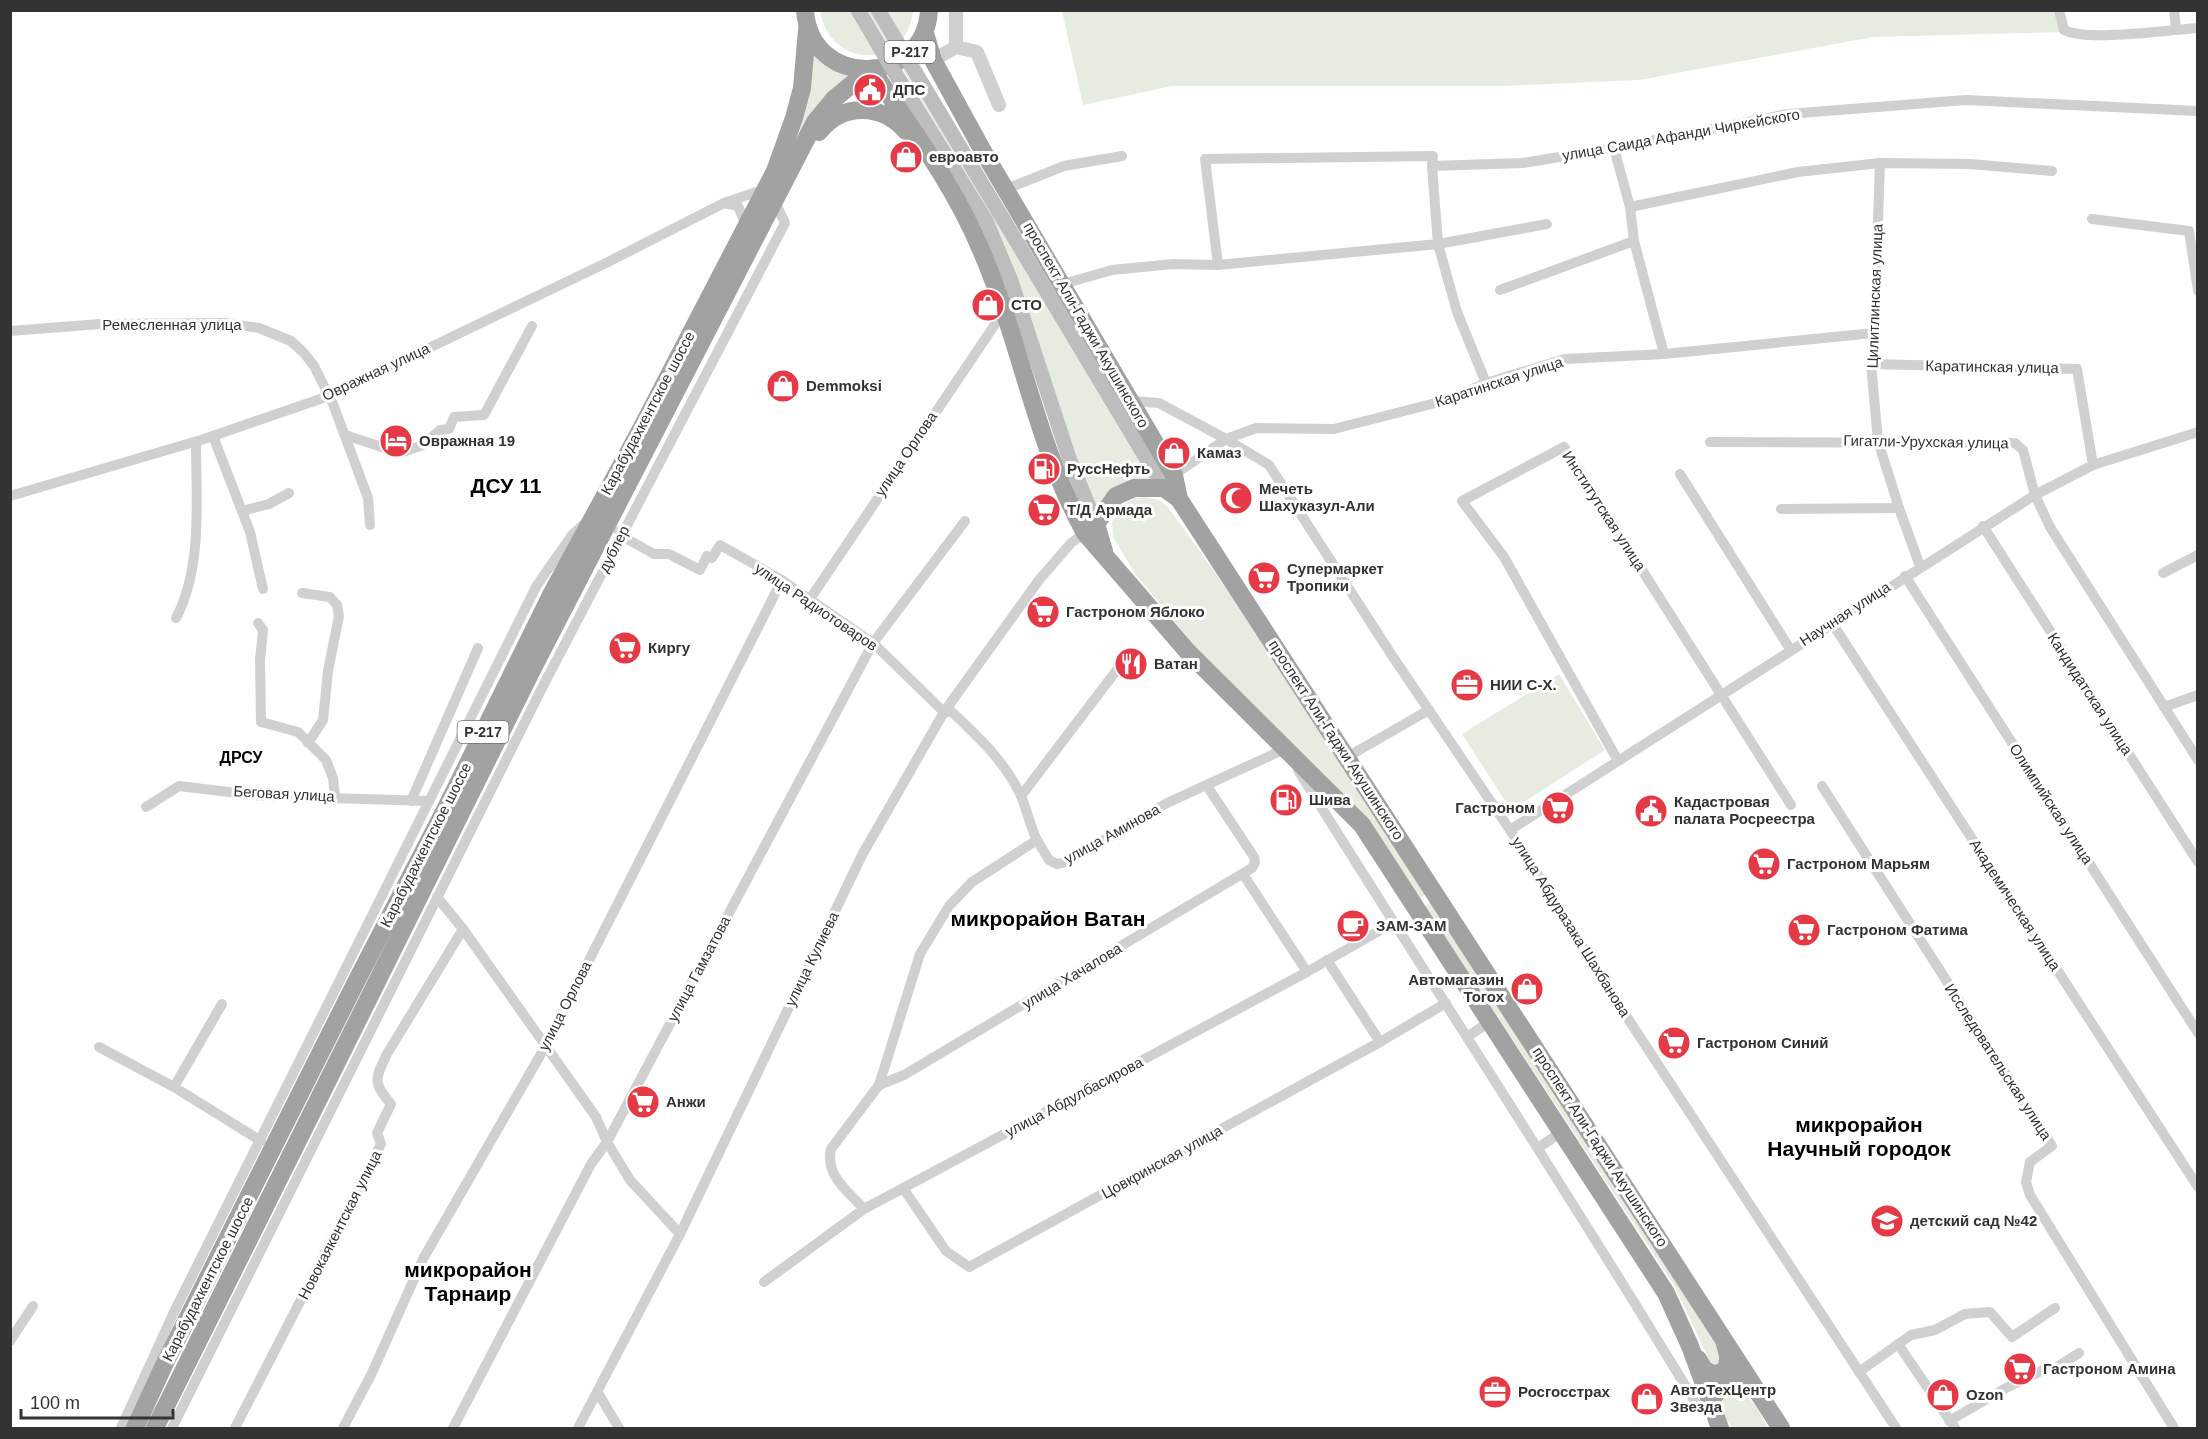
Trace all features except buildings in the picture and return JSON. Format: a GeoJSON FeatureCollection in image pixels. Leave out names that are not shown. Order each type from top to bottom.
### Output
{"type":"FeatureCollection","features":[{"type":"Feature","properties":{"kind":"highway","name":"Р-217"},"geometry":{"type":"LineString","coordinates":[[805,10],[807,30],[816,46],[830,59],[851,69],[870,70],[891,65],[909,54],[925,33],[929,10]]}},
{"type":"Feature","properties":{"kind":"highway","name":"Карабудахкентское шоссе"},"geometry":{"type":"LineString","coordinates":[[135,1428],[165,1363],[446,808],[552,593],[603,513],[770,195],[775,171],[802,88],[807,30]]}},
{"type":"Feature","properties":{"kind":"highway","name":"проспект Али-Гаджи Акушинского"},"geometry":{"type":"LineString","coordinates":[[925,33],[933,60],[1131,401],[1179,499],[1781,1428]]}},
{"type":"Feature","properties":{"kind":"highway","name":"Карабудахкентское шоссе"},"geometry":{"type":"LineString","coordinates":[[155,1428],[746,225],[795,161],[815,122],[834,99],[870,70]]}},
{"type":"Feature","properties":{"kind":"highway"},"geometry":{"type":"LineString","coordinates":[[870,70],[933,161],[982,251],[1050,453],[1074,514],[1091,529],[1116,496],[1134,488],[1169,481]]}},
{"type":"Feature","properties":{"kind":"highway"},"geometry":{"type":"LineString","coordinates":[[795,161],[824,125],[835,117],[866,110],[883,112],[899,123],[933,161]]}},
{"type":"Feature","properties":{"kind":"highway","name":"проспект Али-Гаджи Акушинского"},"geometry":{"type":"LineString","coordinates":[[1091,529],[1105,554],[1188,652],[1362,825],[1666,1293],[1690,1346],[1720,1428]]}},
{"type":"Feature","properties":{"kind":"highway"},"geometry":{"type":"LineString","coordinates":[[1412,902],[1425,901],[1433,889]]}},
{"type":"Feature","properties":{"kind":"highway"},"geometry":{"type":"LineString","coordinates":[[1690,1346],[1704,1369],[1717,1374],[1726,1368],[1729,1355],[1721,1334]]}},
{"type":"Feature","properties":{"kind":"highway"},"geometry":{"type":"LineString","coordinates":[[1710,1402],[1719,1388],[1731,1381],[1749,1382],[1757,1390]]}},
{"type":"Feature","properties":{"kind":"main road"},"geometry":{"type":"LineString","coordinates":[[858,10],[986,221],[1011,280],[1091,529]]}},
{"type":"Feature","properties":{"kind":"main road"},"geometry":{"type":"LineString","coordinates":[[878,10],[1169,481]]}},
{"type":"Feature","properties":{"kind":"street"},"geometry":{"type":"LineString","coordinates":[[956,10],[956,47]]}},
{"type":"Feature","properties":{"kind":"street"},"geometry":{"type":"LineString","coordinates":[[2059,10],[2064,30],[2072,34],[2101,36],[2198,28]]}},
{"type":"Feature","properties":{"kind":"street"},"geometry":{"type":"LineString","coordinates":[[2174,10],[2176,29]]}},
{"type":"Feature","properties":{"kind":"street"},"geometry":{"type":"LineString","coordinates":[[933,60],[956,47],[977,52],[999,105]]}},
{"type":"Feature","properties":{"kind":"street","name":"улица Саида Афанди Чиркейского"},"geometry":{"type":"LineString","coordinates":[[1432,166],[1523,163],[1788,114],[1966,100],[2198,111]]}},
{"type":"Feature","properties":{"kind":"street"},"geometry":{"type":"LineString","coordinates":[[1614,148],[1630,207],[1634,241],[1664,354]]}},
{"type":"Feature","properties":{"kind":"street"},"geometry":{"type":"LineString","coordinates":[[1006,189],[1064,166],[1122,156]]}},
{"type":"Feature","properties":{"kind":"street"},"geometry":{"type":"LineString","coordinates":[[1218,265],[1204,159],[1433,156],[1438,244],[1457,312],[1486,383]]}},
{"type":"Feature","properties":{"kind":"street"},"geometry":{"type":"LineString","coordinates":[[1630,207],[1798,172],[1880,163],[1970,164],[2052,171]]}},
{"type":"Feature","properties":{"kind":"street","name":"Цилитлинская улица"},"geometry":{"type":"LineString","coordinates":[[1880,163],[1871,363],[1878,441],[1920,566]]}},
{"type":"Feature","properties":{"kind":"street","name":"Овражная улица"},"geometry":{"type":"LineString","coordinates":[[10,496],[331,400],[724,203],[770,195]]}},
{"type":"Feature","properties":{"kind":"street","name":"дублер"},"geometry":{"type":"LineString","coordinates":[[172,1428],[620,535],[785,223],[770,195]]}},
{"type":"Feature","properties":{"kind":"street"},"geometry":{"type":"LineString","coordinates":[[724,203],[738,206],[746,225]]}},
{"type":"Feature","properties":{"kind":"street"},"geometry":{"type":"LineString","coordinates":[[2092,219],[2189,231],[2198,291]]}},
{"type":"Feature","properties":{"kind":"street"},"geometry":{"type":"LineString","coordinates":[[1063,284],[1112,270],[1173,264],[1218,265],[1438,244],[1546,224]]}},
{"type":"Feature","properties":{"kind":"street"},"geometry":{"type":"LineString","coordinates":[[1500,290],[1634,241]]}},
{"type":"Feature","properties":{"kind":"street","name":"улица Орлова"},"geometry":{"type":"LineString","coordinates":[[810,599],[1004,311]]}},
{"type":"Feature","properties":{"kind":"street","name":"Ремесленная улица"},"geometry":{"type":"LineString","coordinates":[[10,331],[100,324],[188,322],[245,324],[275,333],[291,341],[314,366],[331,400],[368,498],[370,525]]}},
{"type":"Feature","properties":{"kind":"street"},"geometry":{"type":"LineString","coordinates":[[345,435],[400,453],[423,445],[440,430],[450,429],[454,417],[484,415],[532,326]]}},
{"type":"Feature","properties":{"kind":"street","name":"Каратинская улица"},"geometry":{"type":"LineString","coordinates":[[1169,481],[1226,439],[1256,428],[1334,429],[1447,400],[1486,383],[1565,359],[1664,354],[1874,333]]}},
{"type":"Feature","properties":{"kind":"street","name":"Каратинская улица"},"geometry":{"type":"LineString","coordinates":[[1871,363],[2077,369],[2093,465]]}},
{"type":"Feature","properties":{"kind":"street","name":"улица Абдуразака Шахбанова"},"geometry":{"type":"LineString","coordinates":[[1131,401],[1159,403],[1269,465],[1510,830],[1621,1008],[1896,1428]]}},
{"type":"Feature","properties":{"kind":"street","name":"Научная улица"},"geometry":{"type":"LineString","coordinates":[[1510,830],[1617,759],[2034,495],[2093,465],[2198,432]]}},
{"type":"Feature","properties":{"kind":"street"},"geometry":{"type":"LineString","coordinates":[[213,436],[250,532],[263,589]]}},
{"type":"Feature","properties":{"kind":"street"},"geometry":{"type":"LineString","coordinates":[[176,618],[183,605],[196,545],[196,442]]}},
{"type":"Feature","properties":{"kind":"street","name":"Гигатли-Урухская улица"},"geometry":{"type":"LineString","coordinates":[[1710,442],[2015,443],[2023,450],[2034,495],[2050,527],[2198,760]]}},
{"type":"Feature","properties":{"kind":"street","name":"Институтская улица"},"geometry":{"type":"LineString","coordinates":[[1617,759],[1504,557],[1462,501],[1564,447],[1791,805]]}},
{"type":"Feature","properties":{"kind":"street"},"geometry":{"type":"LineString","coordinates":[[1680,474],[1790,649]]}},
{"type":"Feature","properties":{"kind":"street"},"geometry":{"type":"LineString","coordinates":[[242,511],[269,504],[289,493]]}},
{"type":"Feature","properties":{"kind":"street"},"geometry":{"type":"LineString","coordinates":[[1781,509],[1899,508]]}},
{"type":"Feature","properties":{"kind":"street"},"geometry":{"type":"LineString","coordinates":[[121,1428],[173,1314],[261,1142],[537,585],[572,535],[603,513],[620,535]]}},
{"type":"Feature","properties":{"kind":"street","name":"улица Гамзатова"},"geometry":{"type":"LineString","coordinates":[[453,1428],[591,1164],[607,1142],[873,643],[965,521]]}},
{"type":"Feature","properties":{"kind":"street","name":"Кандидатская улица"},"geometry":{"type":"LineString","coordinates":[[1983,526],[2198,862]]}},
{"type":"Feature","properties":{"kind":"street","name":"улица Кулиева"},"geometry":{"type":"LineString","coordinates":[[578,1428],[680,1234],[862,855],[944,712],[1039,580],[1071,543],[1091,529]]}},
{"type":"Feature","properties":{"kind":"street","name":"улица Радиотоваров"},"geometry":{"type":"LineString","coordinates":[[620,535],[654,554],[669,554],[700,570],[707,556],[712,558],[720,545],[782,580],[873,643],[944,712],[952,712],[988,746],[1003,765],[1021,796],[1037,840]]}},
{"type":"Feature","properties":{"kind":"street"},"geometry":{"type":"LineString","coordinates":[[2163,573],[2198,555]]}},
{"type":"Feature","properties":{"kind":"street","name":"Олимпийская улица"},"geometry":{"type":"LineString","coordinates":[[1905,576],[2198,1033]]}},
{"type":"Feature","properties":{"kind":"street","name":"улица Орлова"},"geometry":{"type":"LineString","coordinates":[[343,1428],[371,1375],[423,1259],[545,1047],[782,580]]}},
{"type":"Feature","properties":{"kind":"street"},"geometry":{"type":"LineString","coordinates":[[302,593],[330,597],[337,605],[339,616],[328,671],[323,720],[308,743]]}},
{"type":"Feature","properties":{"kind":"street","name":"Академическая улица"},"geometry":{"type":"LineString","coordinates":[[1832,622],[2198,1187]]}},
{"type":"Feature","properties":{"kind":"street"},"geometry":{"type":"LineString","coordinates":[[258,623],[263,630],[260,660],[261,722],[298,732],[326,760],[333,778],[335,797]]}},
{"type":"Feature","properties":{"kind":"street"},"geometry":{"type":"LineString","coordinates":[[411,801],[478,648]]}},
{"type":"Feature","properties":{"kind":"street"},"geometry":{"type":"LineString","coordinates":[[1021,796],[1116,671]]}},
{"type":"Feature","properties":{"kind":"street"},"geometry":{"type":"LineString","coordinates":[[2164,707],[2198,695]]}},
{"type":"Feature","properties":{"kind":"street"},"geometry":{"type":"LineString","coordinates":[[1347,757],[1429,710]]}},
{"type":"Feature","properties":{"kind":"street"},"geometry":{"type":"LineString","coordinates":[[1285,749],[1616,1270],[1700,1410],[1710,1402]]}},
{"type":"Feature","properties":{"kind":"street","name":"улица Аминова"},"geometry":{"type":"LineString","coordinates":[[1037,840],[1049,860],[1057,864],[1066,862],[1167,803],[1285,749]]}},
{"type":"Feature","properties":{"kind":"street","name":"Беговая улица"},"geometry":{"type":"LineString","coordinates":[[146,807],[178,786],[263,796],[429,801]]}},
{"type":"Feature","properties":{"kind":"street","name":"улица Хачалова"},"geometry":{"type":"LineString","coordinates":[[879,1085],[904,1075],[1252,868],[1254,857],[1207,786]]}},
{"type":"Feature","properties":{"kind":"street","name":"Исследовательская улица"},"geometry":{"type":"LineString","coordinates":[[1822,786],[2052,1146],[2030,1162],[2026,1182],[2030,1195],[2174,1428]]}},
{"type":"Feature","properties":{"kind":"street"},"geometry":{"type":"LineString","coordinates":[[864,1209],[832,1174],[828,1161],[831,1149],[879,1085],[920,954],[949,906],[972,882],[1037,840]]}},
{"type":"Feature","properties":{"kind":"street"},"geometry":{"type":"LineString","coordinates":[[1243,874],[1307,972]]}},
{"type":"Feature","properties":{"kind":"street"},"geometry":{"type":"LineString","coordinates":[[437,897],[596,1117],[607,1142],[630,1180],[680,1234]]}},
{"type":"Feature","properties":{"kind":"street","name":"улица Абдулбасирова"},"geometry":{"type":"LineString","coordinates":[[764,1282],[864,1209],[1307,972],[1393,922]]}},
{"type":"Feature","properties":{"kind":"street","name":"Новокаякентская улица"},"geometry":{"type":"LineString","coordinates":[[234,1428],[381,1144],[377,1133],[391,1104],[378,1089],[377,1075],[387,1054],[462,929]]}},
{"type":"Feature","properties":{"kind":"street"},"geometry":{"type":"LineString","coordinates":[[1327,960],[1380,1042]]}},
{"type":"Feature","properties":{"kind":"street","name":"Цовкринская улица"},"geometry":{"type":"LineString","coordinates":[[903,1188],[946,1251],[969,1268],[1380,1042],[1446,1003]]}},
{"type":"Feature","properties":{"kind":"street"},"geometry":{"type":"LineString","coordinates":[[174,1087],[222,1004]]}},
{"type":"Feature","properties":{"kind":"street"},"geometry":{"type":"LineString","coordinates":[[1467,1036],[1489,1022]]}},
{"type":"Feature","properties":{"kind":"street"},"geometry":{"type":"LineString","coordinates":[[99,1047],[174,1087],[261,1142]]}},
{"type":"Feature","properties":{"kind":"street"},"geometry":{"type":"LineString","coordinates":[[1538,1148],[1560,1133]]}},
{"type":"Feature","properties":{"kind":"street"},"geometry":{"type":"LineString","coordinates":[[10,1341],[33,1306]]}},
{"type":"Feature","properties":{"kind":"street"},"geometry":{"type":"LineString","coordinates":[[1859,1372],[1911,1335],[1935,1330],[1965,1314],[1990,1312],[2012,1337],[2055,1308]]}},
{"type":"Feature","properties":{"kind":"street"},"geometry":{"type":"LineString","coordinates":[[1898,1344],[1952,1425],[2006,1388],[2047,1368],[2054,1369],[2079,1353]]}},
{"type":"Feature","properties":{"kind":"street"},"geometry":{"type":"LineString","coordinates":[[598,1393],[619,1428]]}},
{"type":"Feature","properties":{"kind":"shaded area"},"geometry":{"type":"Polygon","coordinates":[[[2061,10],[2065,32],[1873,37],[1639,80],[1504,86],[1172,86],[1083,105],[1062,11],[2061,10]]]}},
{"type":"Feature","properties":{"kind":"shaded area"},"geometry":{"type":"Polygon","coordinates":[[[820,11],[913,11],[908,30],[897,44],[884,52],[868,55],[853,53],[838,44],[827,31],[820,11]]]}},
{"type":"Feature","properties":{"kind":"shaded area"},"geometry":{"type":"Polygon","coordinates":[[[811,52],[837,72],[854,77],[785,172],[811,52]]]}},
{"type":"Feature","properties":{"kind":"shaded area"},"geometry":{"type":"Polygon","coordinates":[[[905,68],[989,203],[1150,479],[1097,510],[1074,455],[986,209],[903,70],[905,68]]]}},
{"type":"Feature","properties":{"kind":"shaded area"},"geometry":{"type":"Polygon","coordinates":[[[1145,497],[1159,500],[1168,507],[1221,581],[1426,894],[1420,898],[1365,815],[1196,647],[1136,575],[1113,537],[1112,522],[1126,503],[1135,498],[1145,497]]]}},
{"type":"Feature","properties":{"kind":"shaded area"},"geometry":{"type":"Polygon","coordinates":[[[1559,674],[1605,750],[1511,810],[1462,734],[1559,674]]]}},
{"type":"Feature","properties":{"kind":"shaded area"},"geometry":{"type":"Polygon","coordinates":[[[1431,902],[1724,1356],[1718,1364],[1712,1363],[1709,1359],[1674,1285],[1425,906],[1431,902]]]}},
{"type":"Feature","properties":{"kind":"shaded area"},"geometry":{"type":"Polygon","coordinates":[[[1734,1390],[1750,1399],[1769,1428],[1732,1428],[1722,1402],[1728,1393],[1734,1390]]]}},
{"type":"Feature","properties":{"kind":"place","name":"ДПС"},"geometry":{"type":"Point","coordinates":[870,90]}},
{"type":"Feature","properties":{"kind":"place","name":"евроавто"},"geometry":{"type":"Point","coordinates":[906,157]}},
{"type":"Feature","properties":{"kind":"place","name":"СТО"},"geometry":{"type":"Point","coordinates":[988,305]}},
{"type":"Feature","properties":{"kind":"place","name":"Demmoksi"},"geometry":{"type":"Point","coordinates":[783,386]}},
{"type":"Feature","properties":{"kind":"place","name":"Овражная 19"},"geometry":{"type":"Point","coordinates":[396,441]}},
{"type":"Feature","properties":{"kind":"place","name":"Камаз"},"geometry":{"type":"Point","coordinates":[1174,453]}},
{"type":"Feature","properties":{"kind":"place","name":"РуссНефть"},"geometry":{"type":"Point","coordinates":[1044,469]}},
{"type":"Feature","properties":{"kind":"place","name":"Мечеть Шахуказул-Али"},"geometry":{"type":"Point","coordinates":[1236,498]}},
{"type":"Feature","properties":{"kind":"place","name":"Т/Д Армада"},"geometry":{"type":"Point","coordinates":[1044,510]}},
{"type":"Feature","properties":{"kind":"place","name":"Супермаркет Тропики"},"geometry":{"type":"Point","coordinates":[1264,578]}},
{"type":"Feature","properties":{"kind":"place","name":"Гастроном Яблоко"},"geometry":{"type":"Point","coordinates":[1043,612]}},
{"type":"Feature","properties":{"kind":"place","name":"Киргу"},"geometry":{"type":"Point","coordinates":[625,648]}},
{"type":"Feature","properties":{"kind":"place","name":"Ватан"},"geometry":{"type":"Point","coordinates":[1131,664]}},
{"type":"Feature","properties":{"kind":"place","name":"НИИ С-Х."},"geometry":{"type":"Point","coordinates":[1467,685]}},
{"type":"Feature","properties":{"kind":"place","name":"Шива"},"geometry":{"type":"Point","coordinates":[1286,800]}},
{"type":"Feature","properties":{"kind":"place","name":"Гастроном"},"geometry":{"type":"Point","coordinates":[1558,808]}},
{"type":"Feature","properties":{"kind":"place","name":"Кадастровая палата Росреестра"},"geometry":{"type":"Point","coordinates":[1651,811]}},
{"type":"Feature","properties":{"kind":"place","name":"Гастроном Марьям"},"geometry":{"type":"Point","coordinates":[1764,864]}},
{"type":"Feature","properties":{"kind":"place","name":"ЗАМ-ЗАМ"},"geometry":{"type":"Point","coordinates":[1353,926]}},
{"type":"Feature","properties":{"kind":"place","name":"Гастроном Фатима"},"geometry":{"type":"Point","coordinates":[1804,930]}},
{"type":"Feature","properties":{"kind":"place","name":"Автомагазин Тогох"},"geometry":{"type":"Point","coordinates":[1527,989]}},
{"type":"Feature","properties":{"kind":"place","name":"Гастроном Синий"},"geometry":{"type":"Point","coordinates":[1674,1043]}},
{"type":"Feature","properties":{"kind":"place","name":"Анжи"},"geometry":{"type":"Point","coordinates":[643,1102]}},
{"type":"Feature","properties":{"kind":"place","name":"детский сад №42"},"geometry":{"type":"Point","coordinates":[1887,1221]}},
{"type":"Feature","properties":{"kind":"place","name":"Гастроном Амина"},"geometry":{"type":"Point","coordinates":[2020,1369]}},
{"type":"Feature","properties":{"kind":"place","name":"Росгосстрах"},"geometry":{"type":"Point","coordinates":[1495,1392]}},
{"type":"Feature","properties":{"kind":"place","name":"Ozon"},"geometry":{"type":"Point","coordinates":[1943,1395]}},
{"type":"Feature","properties":{"kind":"place","name":"АвтоТехЦентр Звезда"},"geometry":{"type":"Point","coordinates":[1647,1399]}},
{"type":"Feature","properties":{"kind":"district","name":"ДСУ 11"},"geometry":{"type":"Point","coordinates":[506,486]}},
{"type":"Feature","properties":{"kind":"district","name":"ДРСУ"},"geometry":{"type":"Point","coordinates":[241,757]}},
{"type":"Feature","properties":{"kind":"district","name":"микрорайон Ватан"},"geometry":{"type":"Point","coordinates":[1048,919]}},
{"type":"Feature","properties":{"kind":"district","name":"микрорайон Научный городок"},"geometry":{"type":"Point","coordinates":[1859,1137]}},
{"type":"Feature","properties":{"kind":"district","name":"микрорайон Тарнаир"},"geometry":{"type":"Point","coordinates":[468,1282]}}]}
